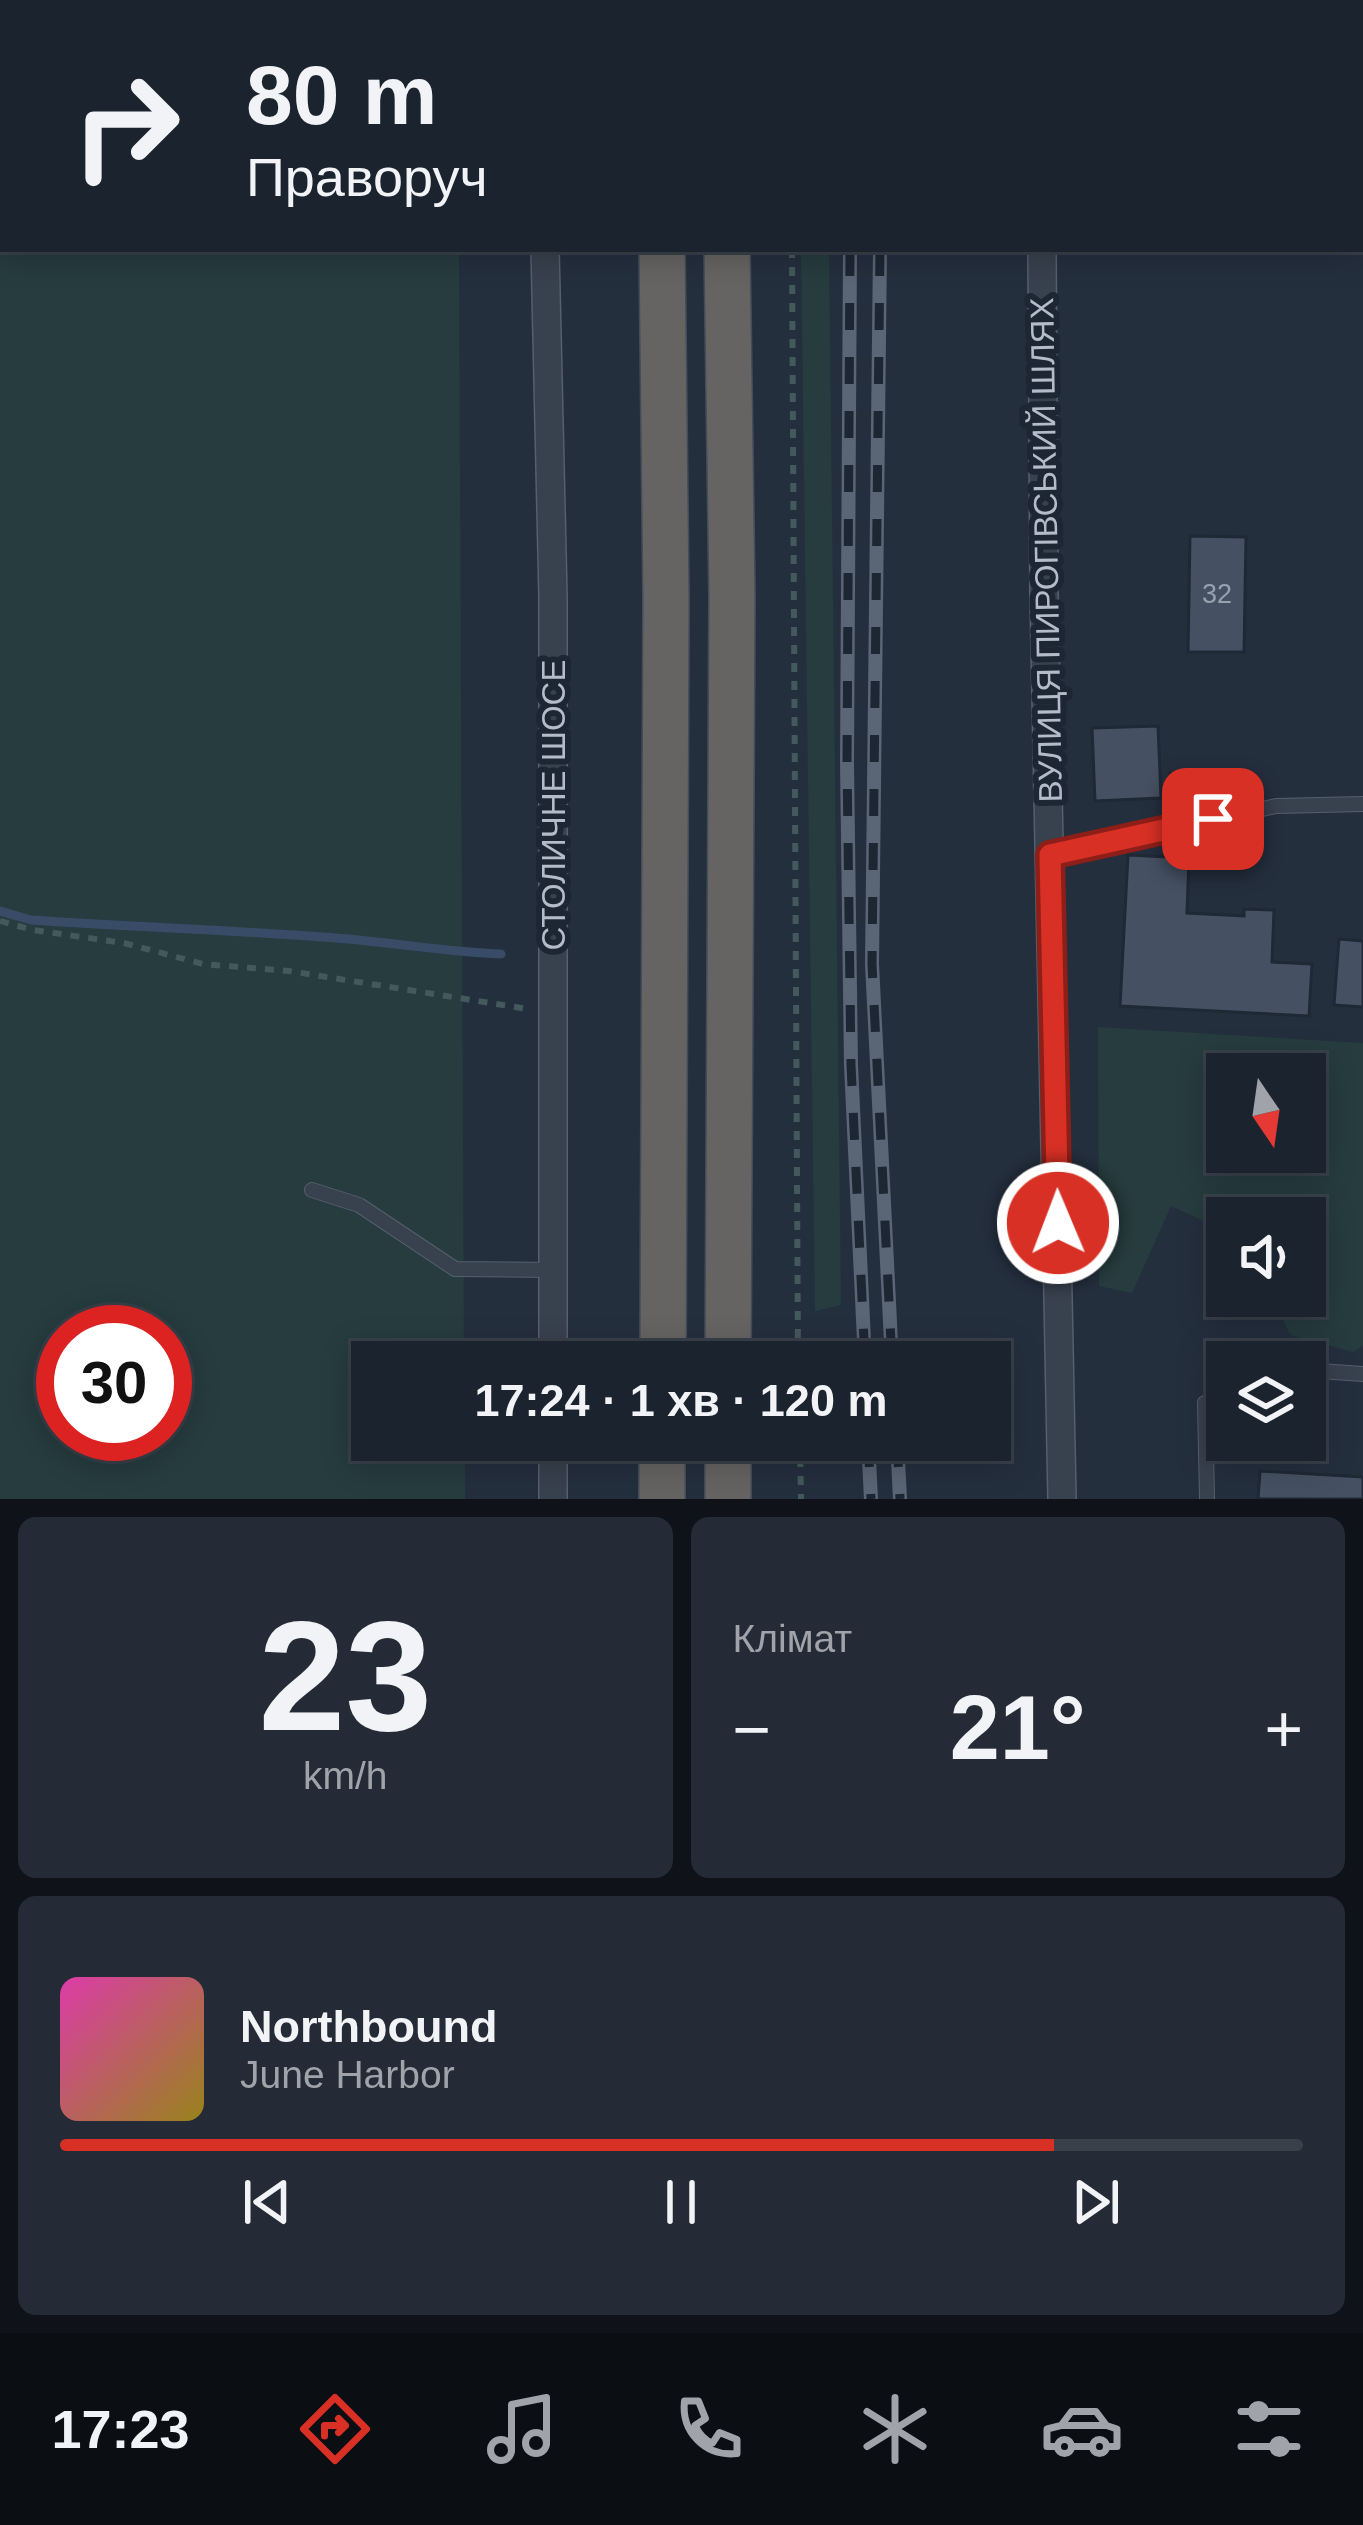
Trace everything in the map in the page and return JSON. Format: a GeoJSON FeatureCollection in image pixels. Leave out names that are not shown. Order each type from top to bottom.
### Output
{"type":"FeatureCollection","features":[{"type":"Feature","properties":{"kind":"highway"},"geometry":{"type":"LineString","coordinates":[[662,252],[666,598],[663,1341]]}},
{"type":"Feature","properties":{"kind":"highway"},"geometry":{"type":"LineString","coordinates":[[727,252],[732,596],[728,1341]]}},
{"type":"Feature","properties":{"kind":"highway"},"geometry":{"type":"LineString","coordinates":[[662,1461],[662,1499]]}},
{"type":"Feature","properties":{"kind":"highway"},"geometry":{"type":"LineString","coordinates":[[728,1461],[728,1499]]}},
{"type":"Feature","properties":{"kind":"street","name":"СТОЛИЧНЕ ШОСЕ"},"geometry":{"type":"LineString","coordinates":[[545,252],[553,597],[553,1341]]}},
{"type":"Feature","properties":{"kind":"street","name":"ВУЛИЦЯ ПИРОГІВСЬКИЙ ШЛЯХ"},"geometry":{"type":"LineString","coordinates":[[1042,252],[1062,1499]]}},
{"type":"Feature","properties":{"kind":"street"},"geometry":{"type":"LineString","coordinates":[[553,1461],[553,1499]]}},
{"type":"Feature","properties":{"kind":"lane"},"geometry":{"type":"LineString","coordinates":[[1050,855],[1276,806],[1363,804]]}},
{"type":"Feature","properties":{"kind":"lane"},"geometry":{"type":"LineString","coordinates":[[312,1190],[359,1205],[455,1269],[553,1270]]}},
{"type":"Feature","properties":{"kind":"lane"},"geometry":{"type":"LineString","coordinates":[[1326,1372],[1363,1375]]}},
{"type":"Feature","properties":{"kind":"lane"},"geometry":{"type":"LineString","coordinates":[[1206,1402],[1206,1450]]}},
{"type":"Feature","properties":{"kind":"lane"},"geometry":{"type":"LineString","coordinates":[[1206,1461],[1207,1499]]}},
{"type":"Feature","properties":{"kind":"path"},"geometry":{"type":"LineString","coordinates":[[791,252],[798,1341]]}},
{"type":"Feature","properties":{"kind":"path"},"geometry":{"type":"LineString","coordinates":[[0,921],[203,964],[289,971],[553,1012]]}},
{"type":"Feature","properties":{"kind":"path"},"geometry":{"type":"LineString","coordinates":[[800,1461],[801,1499]]}},
{"type":"Feature","properties":{"kind":"green space"},"geometry":{"type":"Polygon","coordinates":[[[0,252],[459,252],[464,1341],[351,1341],[351,1461],[465,1461],[465,1499],[0,1499],[0,252]]]}},
{"type":"Feature","properties":{"kind":"green space"},"geometry":{"type":"Polygon","coordinates":[[[801,252],[829,252],[841,1305],[815,1311],[801,252]]]}},
{"type":"Feature","properties":{"kind":"green space"},"geometry":{"type":"Polygon","coordinates":[[[1098,1027],[1363,1043],[1363,1346],[1353,1352],[1290,1335],[1282,1317],[1326,1317],[1326,1197],[1206,1197],[1206,1222],[1171,1206],[1132,1293],[1099,1286],[1098,1027]]]}},
{"type":"Feature","properties":{"kind":"building"},"geometry":{"type":"Polygon","coordinates":[[[1190,536],[1246,537],[1244,652],[1188,652],[1190,536]]]}},
{"type":"Feature","properties":{"kind":"building"},"geometry":{"type":"Polygon","coordinates":[[[1158,726],[1161,798],[1095,801],[1092,728],[1158,726]]]}},
{"type":"Feature","properties":{"kind":"building"},"geometry":{"type":"Polygon","coordinates":[[[1170,773],[1209,774],[1208,805],[1169,804],[1170,773]]]}},
{"type":"Feature","properties":{"kind":"building"},"geometry":{"type":"Polygon","coordinates":[[[1128,855],[1189,858],[1187,913],[1244,916],[1244,909],[1274,910],[1272,962],[1312,964],[1309,1016],[1120,1006],[1128,855]]]}},
{"type":"Feature","properties":{"kind":"building"},"geometry":{"type":"Polygon","coordinates":[[[1339,939],[1363,941],[1363,1007],[1334,1005],[1339,939]]]}},
{"type":"Feature","properties":{"kind":"building"},"geometry":{"type":"Polygon","coordinates":[[[1260,1471],[1363,1477],[1363,1499],[1258,1499],[1260,1471]]]}},
{"type":"Feature","properties":{"kind":"waterway"},"geometry":{"type":"LineString","coordinates":[[0,911],[31,920],[297,935],[501,954]]}},
{"type":"Feature","properties":{"kind":"railway"},"geometry":{"type":"LineString","coordinates":[[850,252],[847,763],[851,1065],[864,1341]]}},
{"type":"Feature","properties":{"kind":"railway"},"geometry":{"type":"LineString","coordinates":[[880,252],[872,964],[891,1341]]}},
{"type":"Feature","properties":{"kind":"railway"},"geometry":{"type":"LineString","coordinates":[[869,1461],[871,1499]]}},
{"type":"Feature","properties":{"kind":"railway"},"geometry":{"type":"LineString","coordinates":[[898,1461],[900,1499]]}},
{"type":"Feature","properties":{"kind":"route"},"geometry":{"type":"LineString","coordinates":[[1058,1223],[1050,855],[1213,819]]}}]}
